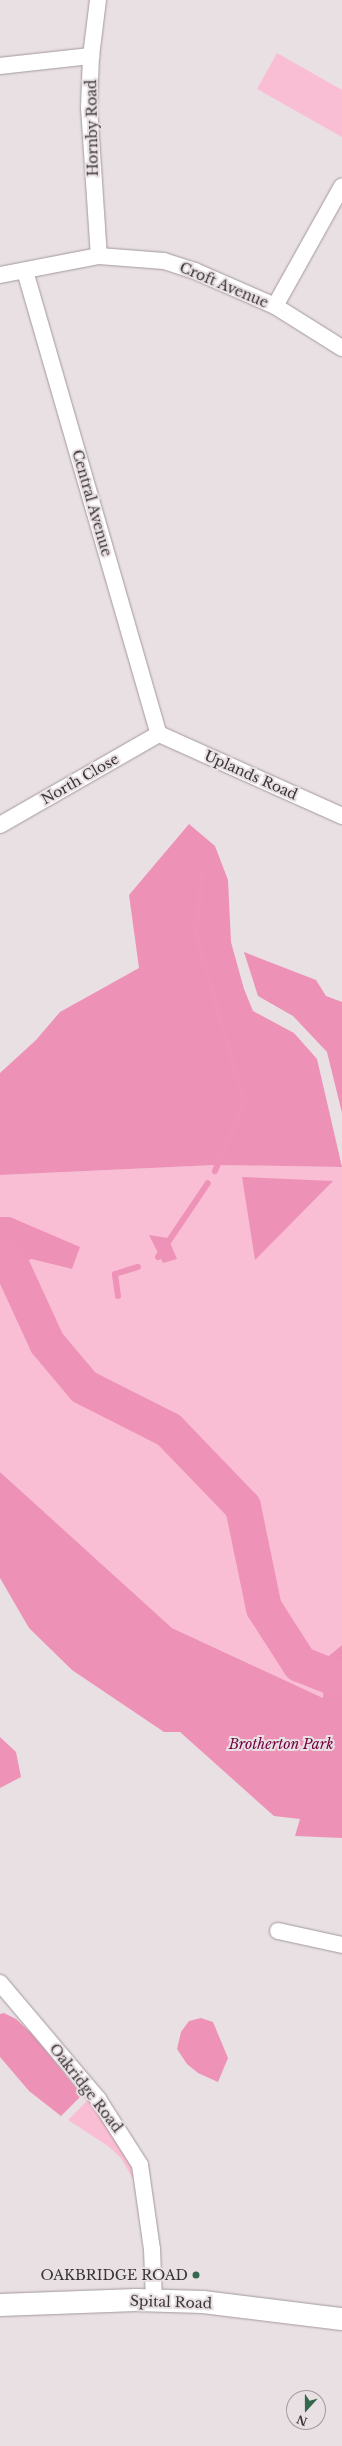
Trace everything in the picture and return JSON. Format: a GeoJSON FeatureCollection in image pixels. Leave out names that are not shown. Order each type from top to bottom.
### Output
{"type":"FeatureCollection","features":[{"type":"Feature","properties":{"kind":"main road","name":"Spital Road"},"geometry":{"type":"LineString","coordinates":[[0,2305],[154,2301],[203,2302],[342,2319]]}},
{"type":"Feature","properties":{"kind":"street","name":"Hornby Road"},"geometry":{"type":"LineString","coordinates":[[98,0],[91,56],[90,144],[99,256]]}},
{"type":"Feature","properties":{"kind":"street"},"geometry":{"type":"LineString","coordinates":[[0,66],[91,56]]}},
{"type":"Feature","properties":{"kind":"street"},"geometry":{"type":"LineString","coordinates":[[275,306],[342,186]]}},
{"type":"Feature","properties":{"kind":"street","name":"Croft Avenue"},"geometry":{"type":"LineString","coordinates":[[0,275],[99,256],[164,261],[195,271],[275,306],[342,348]]}},
{"type":"Feature","properties":{"kind":"street","name":"Central Avenue"},"geometry":{"type":"LineString","coordinates":[[25,271],[159,734]]}},
{"type":"Feature","properties":{"kind":"street","name":"Uplands Road"},"geometry":{"type":"LineString","coordinates":[[159,734],[342,816]]}},
{"type":"Feature","properties":{"kind":"street","name":"North Close"},"geometry":{"type":"LineString","coordinates":[[0,825],[159,734]]}},
{"type":"Feature","properties":{"kind":"street"},"geometry":{"type":"LineString","coordinates":[[278,1931],[342,1945]]}},
{"type":"Feature","properties":{"kind":"street","name":"Oakridge Road"},"geometry":{"type":"LineString","coordinates":[[2,1988],[98,2099],[140,2165],[152,2249],[154,2301]]}},
{"type":"Feature","properties":{"kind":"shaded area"},"geometry":{"type":"Polygon","coordinates":[[[277,53],[342,90],[342,137],[257,89],[277,53]]]}},
{"type":"Feature","properties":{"kind":"shaded area"},"geometry":{"type":"Polygon","coordinates":[[[216,1165],[342,1167],[342,1645],[325,1659],[323,1698],[172,1628],[0,1472],[0,1255],[14,1271],[31,1259],[71,1269],[10,1217],[0,1217],[0,1175],[216,1165]]]}},
{"type":"Feature","properties":{"kind":"shaded area"},"geometry":{"type":"Polygon","coordinates":[[[149,1235],[168,1238],[177,1259],[163,1263],[149,1235]]]}},
{"type":"Feature","properties":{"kind":"shaded area"},"geometry":{"type":"Polygon","coordinates":[[[0,1737],[16,1752],[21,1777],[0,1788],[0,1737]]]}},
{"type":"Feature","properties":{"kind":"shaded area"},"geometry":{"type":"Polygon","coordinates":[[[201,2018],[213,2022],[228,2058],[218,2082],[198,2073],[187,2064],[177,2049],[181,2032],[189,2021],[201,2018]]]}},
{"type":"Feature","properties":{"kind":"shaded area"},"geometry":{"type":"Polygon","coordinates":[[[88,2100],[112,2131],[129,2160],[136,2184],[121,2158],[108,2146],[68,2120],[88,2100]]]}},
{"type":"Feature","properties":{"kind":"green space"},"geometry":{"type":"Polygon","coordinates":[[[189,824],[215,846],[228,880],[231,942],[244,989],[253,1011],[294,1033],[317,1059],[342,1167],[216,1165],[0,1175],[0,1073],[36,1040],[60,1012],[139,968],[129,895],[189,824]]]}},
{"type":"Feature","properties":{"kind":"green space"},"geometry":{"type":"Polygon","coordinates":[[[244,952],[316,980],[326,996],[342,1002],[342,1113],[327,1052],[293,1016],[258,996],[244,952]]]}},
{"type":"Feature","properties":{"kind":"green space"},"geometry":{"type":"Polygon","coordinates":[[[242,1177],[333,1181],[255,1260],[242,1177]]]}},
{"type":"Feature","properties":{"kind":"green space"},"geometry":{"type":"Polygon","coordinates":[[[0,1217],[10,1217],[80,1247],[72,1269],[31,1259],[14,1271],[0,1255],[0,1217]]]}},
{"type":"Feature","properties":{"kind":"green space","name":"Brotherton Park"},"geometry":{"type":"Polygon","coordinates":[[[0,1472],[172,1628],[323,1698],[325,1659],[342,1645],[342,1838],[295,1836],[300,1819],[274,1816],[180,1732],[164,1732],[72,1670],[29,1628],[0,1578],[0,1472]]]}},
{"type":"Feature","properties":{"kind":"green space"},"geometry":{"type":"Polygon","coordinates":[[[4,2013],[16,2019],[32,2034],[82,2095],[61,2116],[29,2091],[0,2057],[0,2014],[4,2013]]]}},
{"type":"Feature","properties":{"kind":"waterway"},"geometry":{"type":"LineString","coordinates":[[203,868],[196,933],[244,1102],[215,1171]]}},
{"type":"Feature","properties":{"kind":"waterway"},"geometry":{"type":"LineString","coordinates":[[158,1257],[208,1183]]}},
{"type":"Feature","properties":{"kind":"waterway"},"geometry":{"type":"LineString","coordinates":[[0,1255],[14,1271],[47,1343],[84,1387],[169,1430],[243,1507],[264,1608],[300,1664],[342,1681]]}},
{"type":"Feature","properties":{"kind":"waterway"},"geometry":{"type":"LineString","coordinates":[[118,1296],[115,1274],[138,1267]]}},
{"type":"Feature","properties":{"kind":"place","name":"OAKBRIDGE ROAD"},"geometry":{"type":"Point","coordinates":[196,2275]}}]}
